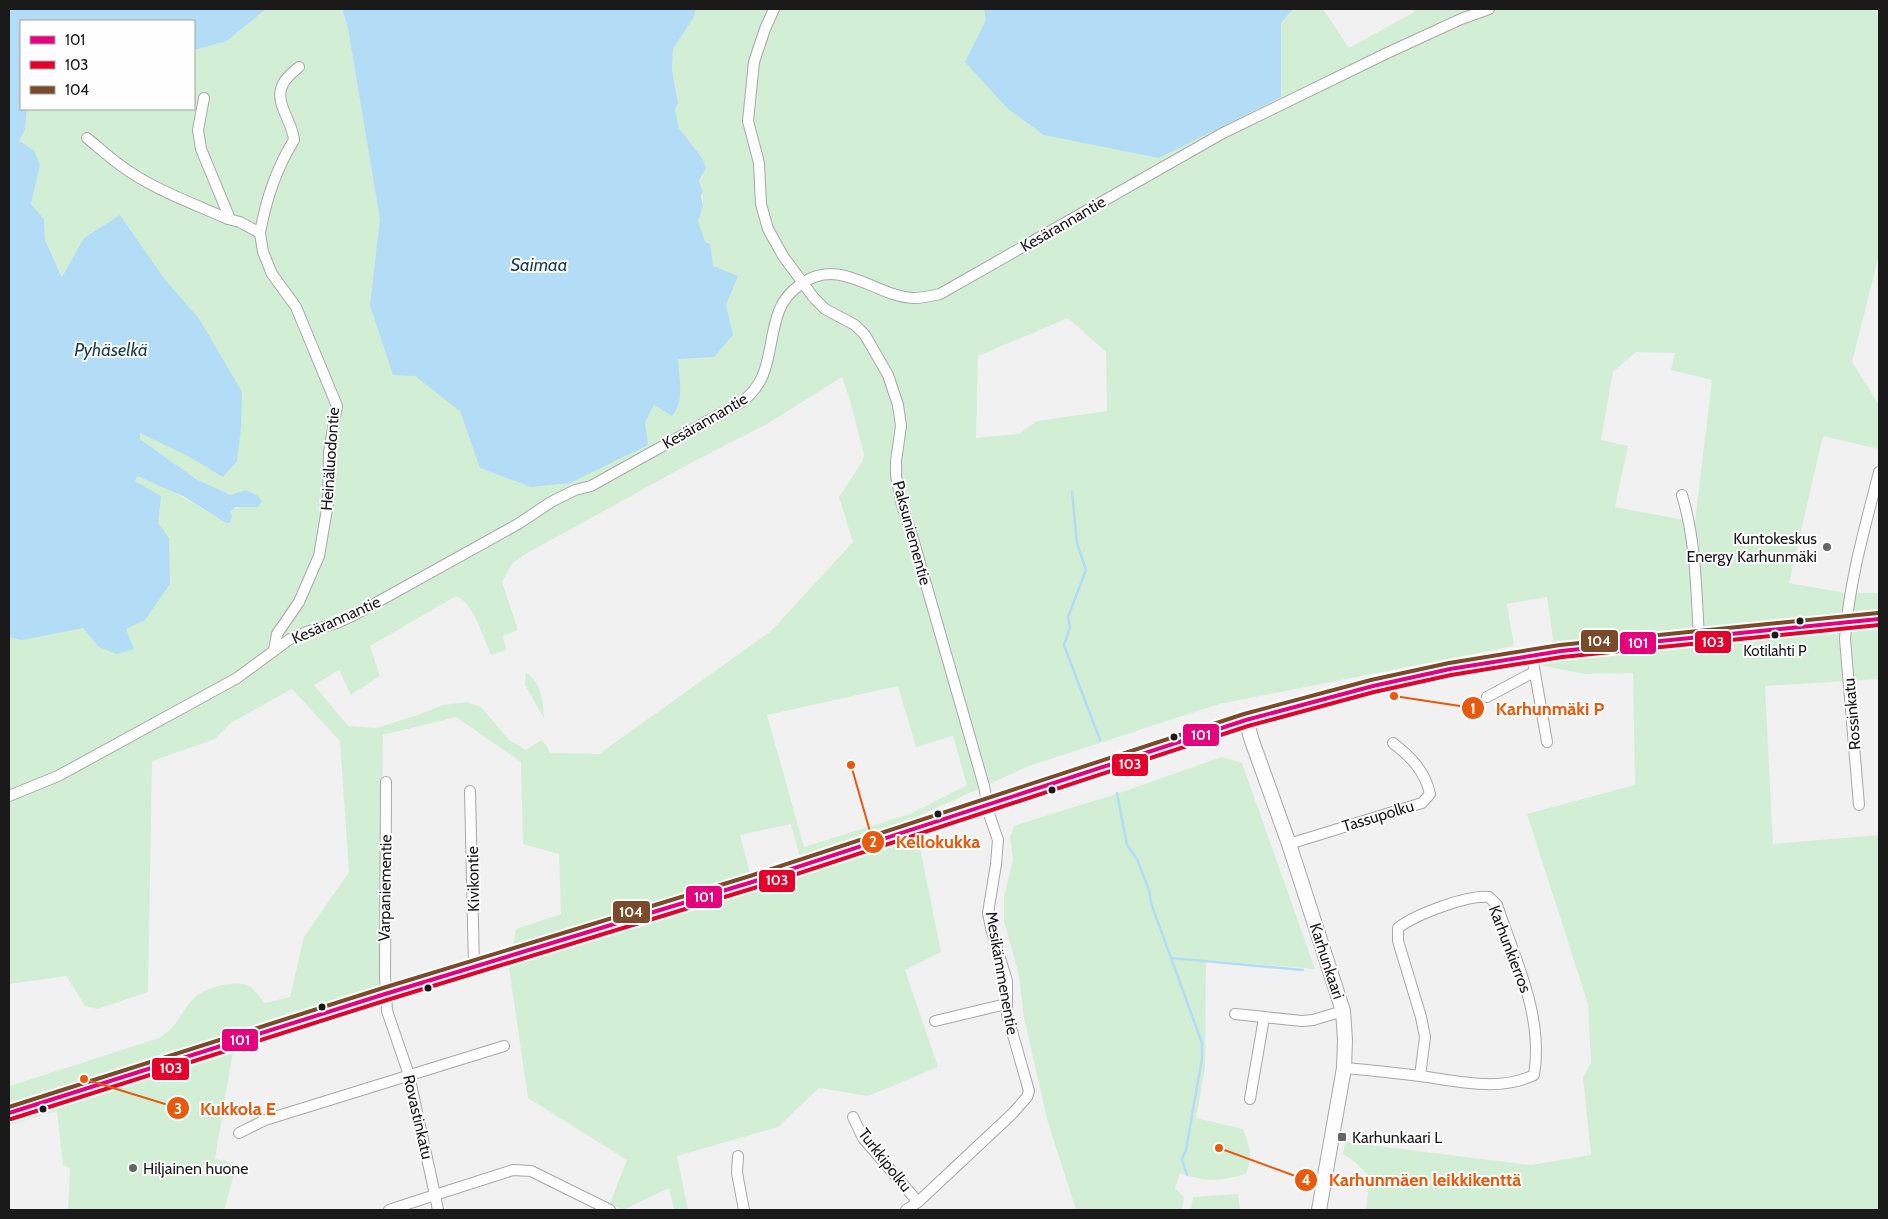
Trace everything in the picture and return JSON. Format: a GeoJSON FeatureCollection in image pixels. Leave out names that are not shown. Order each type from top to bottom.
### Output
{"type":"FeatureCollection","features":[{"type":"Feature","properties":{"kind":"main road"},"geometry":{"type":"LineString","coordinates":[[9,1113],[385,994],[752,882],[1246,720],[1374,686],[1450,669],[1561,651],[1879,619]]}},
{"type":"Feature","properties":{"kind":"main road","name":"Karhunkaari"},"geometry":{"type":"LineString","coordinates":[[1246,720],[1289,844],[1343,1012],[1344,1068],[1319,1210]]}},
{"type":"Feature","properties":{"kind":"street","name":"Paksuniementie"},"geometry":{"type":"LineString","coordinates":[[774,9],[754,62],[748,121],[759,163],[762,204],[768,230],[802,283],[814,298],[825,309],[855,325],[865,335],[884,367],[894,389],[900,426],[896,476],[902,505],[988,804]]}},
{"type":"Feature","properties":{"kind":"street","name":"Kesärannantie"},"geometry":{"type":"LineString","coordinates":[[9,796],[58,776],[237,678],[290,639],[337,623],[356,614],[518,524],[551,502],[575,490],[591,486],[751,396],[765,372],[779,310],[785,299],[802,283],[815,276],[840,274],[913,298],[940,294],[1223,133],[1385,54],[1461,19],[1489,9]]}},
{"type":"Feature","properties":{"kind":"street"},"geometry":{"type":"LineString","coordinates":[[87,138],[134,175],[230,220],[240,222],[260,233],[274,177],[294,140],[280,96],[280,89],[284,82],[299,67]]}},
{"type":"Feature","properties":{"kind":"street"},"geometry":{"type":"LineString","coordinates":[[204,98],[198,130],[201,149],[230,220]]}},
{"type":"Feature","properties":{"kind":"street","name":"Heinäluodontie"},"geometry":{"type":"LineString","coordinates":[[260,233],[263,252],[272,274],[296,307],[336,406],[329,452],[328,504],[319,556],[299,602],[277,634],[274,650]]}},
{"type":"Feature","properties":{"kind":"street","name":"Rossinkatu"},"geometry":{"type":"LineString","coordinates":[[1859,805],[1845,639],[1846,622],[1853,576],[1879,472]]}},
{"type":"Feature","properties":{"kind":"street"},"geometry":{"type":"LineString","coordinates":[[1682,495],[1694,554],[1699,637]]}},
{"type":"Feature","properties":{"kind":"street"},"geometry":{"type":"LineString","coordinates":[[1532,656],[1547,742]]}},
{"type":"Feature","properties":{"kind":"street"},"geometry":{"type":"LineString","coordinates":[[1487,697],[1534,672]]}},
{"type":"Feature","properties":{"kind":"street","name":"Tassupolku"},"geometry":{"type":"LineString","coordinates":[[1289,844],[1422,802],[1430,794],[1427,780],[1409,756],[1393,743]]}},
{"type":"Feature","properties":{"kind":"street","name":"Varpaniementie"},"geometry":{"type":"LineString","coordinates":[[385,994],[386,782]]}},
{"type":"Feature","properties":{"kind":"street","name":"Kivikontie"},"geometry":{"type":"LineString","coordinates":[[470,791],[474,967]]}},
{"type":"Feature","properties":{"kind":"street","name":"Mesikämmenentie"},"geometry":{"type":"LineString","coordinates":[[906,1210],[918,1202],[1027,1097],[1029,1091],[1009,1024],[1006,1004],[1008,993],[1007,981],[988,913],[998,840],[989,814],[988,804]]}},
{"type":"Feature","properties":{"kind":"street","name":"Karhunkierros"},"geometry":{"type":"LineString","coordinates":[[1344,1068],[1478,1084],[1523,1080],[1534,1075],[1537,1055],[1536,1030],[1530,1005],[1497,905],[1489,897],[1480,896],[1444,907],[1409,920],[1398,928],[1398,941],[1421,1017],[1425,1037],[1420,1076]]}},
{"type":"Feature","properties":{"kind":"street","name":"Rovastinkatu"},"geometry":{"type":"LineString","coordinates":[[385,994],[387,1010],[409,1075],[438,1210]]}},
{"type":"Feature","properties":{"kind":"street"},"geometry":{"type":"LineString","coordinates":[[936,1021],[1006,1004]]}},
{"type":"Feature","properties":{"kind":"street"},"geometry":{"type":"LineString","coordinates":[[1235,1014],[1264,1018],[1313,1020],[1343,1012]]}},
{"type":"Feature","properties":{"kind":"street"},"geometry":{"type":"LineString","coordinates":[[1250,1099],[1264,1018]]}},
{"type":"Feature","properties":{"kind":"street"},"geometry":{"type":"LineString","coordinates":[[239,1133],[265,1120],[504,1046]]}},
{"type":"Feature","properties":{"kind":"street","name":"Turkkipolku"},"geometry":{"type":"LineString","coordinates":[[853,1117],[863,1138],[918,1202]]}},
{"type":"Feature","properties":{"kind":"street"},"geometry":{"type":"LineString","coordinates":[[738,1156],[737,1173],[744,1210]]}},
{"type":"Feature","properties":{"kind":"street"},"geometry":{"type":"LineString","coordinates":[[389,1210],[513,1170],[523,1169],[531,1171],[610,1210]]}},
{"type":"Feature","properties":{"kind":"green space"},"geometry":{"type":"Polygon","coordinates":[[[266,9],[342,9],[348,28],[697,221],[703,206],[702,186],[699,181],[703,176],[702,158],[679,128],[675,110],[678,103],[672,70],[673,49],[694,17],[696,9],[1323,9],[1349,48],[1414,12],[1413,9],[1879,9],[1879,255],[1852,362],[1879,405],[1879,449],[1823,436],[1789,583],[1846,593],[1879,593],[1879,679],[1765,686],[1773,844],[1879,835],[1879,1210],[1366,1210],[1370,1177],[1355,1162],[1343,1154],[1345,1142],[1531,1165],[1591,1155],[1583,1077],[1591,1063],[1588,1004],[1527,814],[1635,785],[1633,673],[1584,674],[1540,665],[1553,639],[1547,597],[1507,604],[1514,646],[1219,704],[1029,766],[914,818],[941,952],[905,970],[938,1067],[868,1096],[819,1088],[778,1127],[677,1156],[688,1210],[674,1210],[669,1188],[623,1210],[610,1203],[627,1160],[528,1098],[509,968],[516,929],[561,914],[559,854],[523,844],[521,762],[456,717],[383,735],[379,1007],[233,1051],[215,1159],[237,1164],[224,1210],[68,1210],[70,1168],[63,1165],[57,1111],[9,1125],[9,1085],[159,1038],[172,1028],[189,1003],[198,994],[212,988],[229,984],[244,984],[253,989],[265,1003],[290,997],[304,937],[349,872],[340,741],[292,689],[232,722],[215,739],[152,761],[148,992],[98,1009],[85,1006],[66,976],[9,984],[9,446],[59,422],[226,523],[234,509],[258,507],[196,479],[140,439],[45,240],[44,219],[31,204],[40,165],[34,150],[19,141],[25,130],[27,110],[195,110],[195,50],[227,41],[266,9]],[[1068,318],[978,356],[976,438],[1019,434],[1037,421],[1107,411],[1106,352],[1068,318]],[[1636,352],[1613,372],[1601,440],[1628,446],[1615,507],[1695,522],[1712,380],[1671,370],[1675,353],[1636,352]],[[842,377],[767,424],[687,465],[524,555],[512,564],[502,582],[518,630],[503,636],[506,650],[491,655],[473,613],[456,596],[370,646],[380,676],[351,695],[339,670],[314,685],[348,726],[376,728],[443,705],[467,702],[481,707],[509,740],[526,750],[541,740],[550,753],[599,754],[771,631],[853,542],[839,497],[862,462],[864,454],[842,377]],[[898,686],[767,715],[804,847],[910,814],[967,785],[953,736],[916,747],[898,686]],[[791,824],[740,835],[752,881],[802,865],[791,824]]]}},
{"type":"Feature","properties":{"kind":"green space"},"geometry":{"type":"Polygon","coordinates":[[[526,672],[538,686],[542,699],[544,718],[525,685],[526,672]]]}},
{"type":"Feature","properties":{"kind":"green space"},"geometry":{"type":"Polygon","coordinates":[[[1222,757],[1242,763],[1315,969],[1206,960],[1205,1068],[1196,1118],[1243,1129],[1250,1151],[1246,1174],[1206,1180],[1180,1173],[1175,1188],[1184,1197],[1182,1210],[1076,1210],[1047,1119],[1024,1018],[1019,976],[1004,921],[1004,897],[1013,860],[1010,837],[1014,826],[1119,793],[1222,757]]]}},
{"type":"Feature","properties":{"kind":"green space"},"geometry":{"type":"Polygon","coordinates":[[[1238,1194],[1240,1210],[1191,1210],[1193,1197],[1238,1194]]]}},
{"type":"Feature","properties":{"kind":"water","name":"Pyhäselkä"},"geometry":{"type":"Polygon","coordinates":[[[9,9],[266,9],[227,41],[195,50],[195,20],[20,20],[20,110],[27,110],[25,130],[19,141],[34,150],[40,165],[31,204],[44,219],[45,240],[62,277],[84,238],[120,215],[163,277],[200,320],[242,392],[241,428],[237,461],[223,477],[186,455],[140,433],[140,439],[196,479],[231,495],[245,490],[258,496],[262,501],[258,507],[236,507],[230,512],[232,515],[230,523],[226,523],[183,496],[137,476],[135,481],[161,496],[158,523],[169,538],[170,584],[145,620],[126,629],[134,649],[117,654],[99,647],[83,628],[22,640],[9,637],[9,9]]]}},
{"type":"Feature","properties":{"kind":"water","name":"Saimaa"},"geometry":{"type":"Polygon","coordinates":[[[342,9],[696,9],[694,17],[673,49],[672,70],[678,103],[675,110],[679,128],[702,158],[706,168],[699,181],[703,191],[701,196],[703,206],[698,221],[705,242],[710,244],[713,266],[738,276],[726,305],[733,335],[714,357],[678,359],[679,403],[672,416],[654,405],[645,422],[648,445],[570,483],[531,487],[480,468],[460,411],[415,376],[393,375],[370,305],[380,219],[348,28],[342,9]]]}},
{"type":"Feature","properties":{"kind":"water"},"geometry":{"type":"Polygon","coordinates":[[[984,9],[1293,9],[1281,23],[1281,97],[1159,158],[1044,135],[1008,109],[965,62],[986,20],[984,9]]]}},
{"type":"Feature","properties":{"kind":"waterway"},"geometry":{"type":"LineString","coordinates":[[1072,492],[1077,543],[1086,570],[1068,617],[1070,627],[1064,645],[1100,740]]}},
{"type":"Feature","properties":{"kind":"waterway"},"geometry":{"type":"LineString","coordinates":[[1117,793],[1127,845],[1137,859],[1149,890],[1151,903],[1202,1043],[1202,1058],[1186,1150],[1182,1159],[1187,1175]]}},
{"type":"Feature","properties":{"kind":"waterway"},"geometry":{"type":"LineString","coordinates":[[1171,958],[1303,970]]}},
{"type":"Feature","properties":{"kind":"transit line","name":"104"},"geometry":{"type":"LineString","coordinates":[[9,1107],[383,988],[750,876],[1244,714],[1371,680],[1449,663],[1560,645],[1878,613]]}},
{"type":"Feature","properties":{"kind":"transit line","name":"101"},"geometry":{"type":"LineString","coordinates":[[9,1113],[385,994],[752,882],[1246,720],[1373,686],[1450,669],[1561,651],[1879,619]]}},
{"type":"Feature","properties":{"kind":"transit line","name":"103"},"geometry":{"type":"LineString","coordinates":[[11,1119],[387,1000],[754,888],[1248,726],[1374,692],[1451,675],[1562,657],[1879,625]]}},
{"type":"Feature","properties":{"kind":"place","name":"Kuntokeskus Energy Karhunmäki"},"geometry":{"type":"Point","coordinates":[1827,547]}},
{"type":"Feature","properties":{"kind":"place","name":"Kotilahti P"},"geometry":{"type":"Point","coordinates":[1775,635]}},
{"type":"Feature","properties":{"kind":"place","name":"Karhunmäki P"},"geometry":{"type":"Point","coordinates":[1394,696]}},
{"type":"Feature","properties":{"kind":"place","name":"Kellokukka"},"geometry":{"type":"Point","coordinates":[851,765]}},
{"type":"Feature","properties":{"kind":"place","name":"Kukkola E"},"geometry":{"type":"Point","coordinates":[84,1079]}},
{"type":"Feature","properties":{"kind":"place","name":"Karhunkaari L"},"geometry":{"type":"Point","coordinates":[1342,1137]}},
{"type":"Feature","properties":{"kind":"place","name":"Karhunmäen leikkikenttä"},"geometry":{"type":"Point","coordinates":[1219,1148]}},
{"type":"Feature","properties":{"kind":"place","name":"Hiljainen huone"},"geometry":{"type":"Point","coordinates":[133,1168]}}]}
